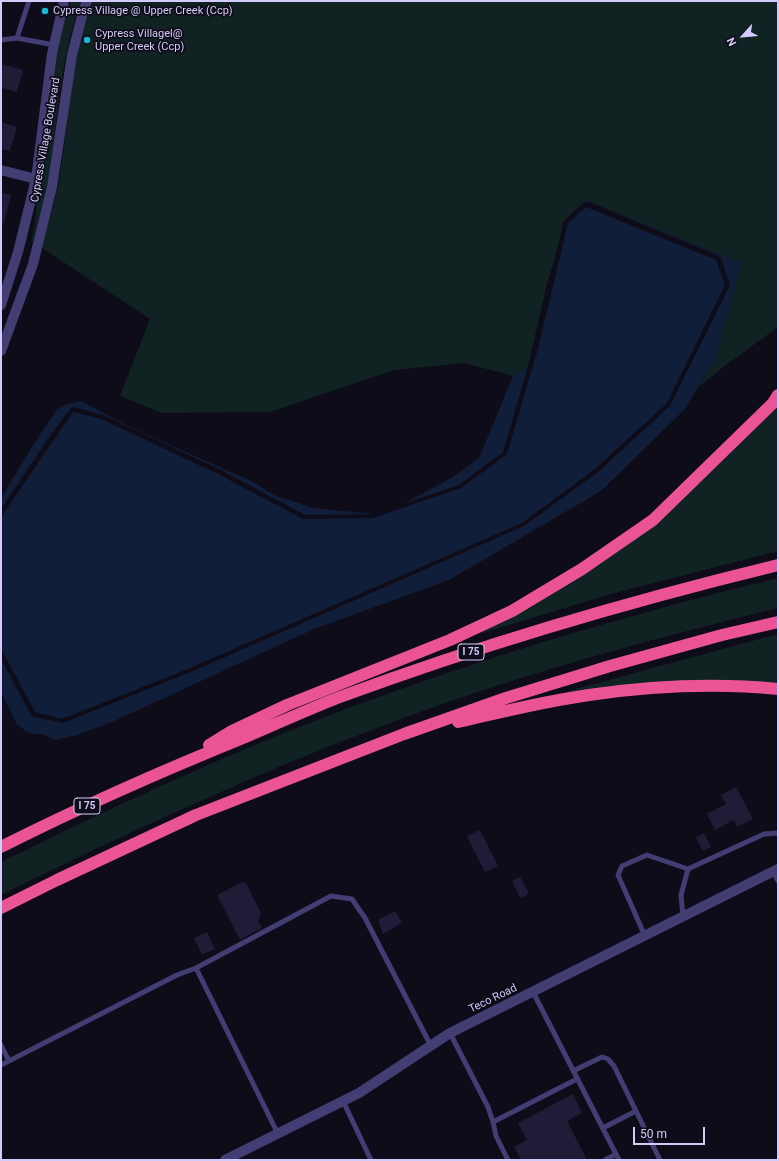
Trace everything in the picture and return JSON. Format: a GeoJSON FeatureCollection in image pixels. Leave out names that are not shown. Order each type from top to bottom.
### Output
{"type":"FeatureCollection","features":[{"type":"Feature","properties":{"kind":"highway"},"geometry":{"type":"LineString","coordinates":[[173,766],[230,732],[287,705],[450,640],[512,611],[582,569],[652,520],[773,403],[778,395]]}},
{"type":"Feature","properties":{"kind":"highway","name":"I 75"},"geometry":{"type":"LineString","coordinates":[[1,847],[173,766],[339,698],[491,645],[607,610],[712,581],[778,565]]}},
{"type":"Feature","properties":{"kind":"highway"},"geometry":{"type":"LineString","coordinates":[[1,908],[196,815],[404,734],[506,698],[610,666],[722,634],[778,622]]}},
{"type":"Feature","properties":{"kind":"highway"},"geometry":{"type":"LineString","coordinates":[[404,734],[533,705],[589,695],[685,687],[778,689]]}},
{"type":"Feature","properties":{"kind":"street","name":"Cypress Village Boulevard"},"geometry":{"type":"LineString","coordinates":[[1,305],[18,252],[36,178],[54,45],[64,1]]}},
{"type":"Feature","properties":{"kind":"street","name":"Cypress Village Boulevard"},"geometry":{"type":"LineString","coordinates":[[1,351],[33,264],[52,187],[72,55],[87,1]]}},
{"type":"Feature","properties":{"kind":"street"},"geometry":{"type":"LineString","coordinates":[[1,170],[36,178]]}},
{"type":"Feature","properties":{"kind":"street","name":"Teco Road"},"geometry":{"type":"LineString","coordinates":[[225,1160],[359,1093],[450,1034],[776,871]]}},
{"type":"Feature","properties":{"kind":"lane"},"geometry":{"type":"LineString","coordinates":[[17,38],[29,1]]}},
{"type":"Feature","properties":{"kind":"lane"},"geometry":{"type":"LineString","coordinates":[[1,40],[17,38],[54,45]]}},
{"type":"Feature","properties":{"kind":"lane"},"geometry":{"type":"LineString","coordinates":[[645,936],[618,875],[622,866],[647,855],[688,869],[764,834],[778,833]]}},
{"type":"Feature","properties":{"kind":"lane"},"geometry":{"type":"LineString","coordinates":[[683,917],[681,895],[688,869]]}},
{"type":"Feature","properties":{"kind":"lane"},"geometry":{"type":"LineString","coordinates":[[776,871],[778,881]]}},
{"type":"Feature","properties":{"kind":"lane"},"geometry":{"type":"LineString","coordinates":[[1,1065],[177,975],[196,968],[331,896],[352,899],[365,918],[431,1046]]}},
{"type":"Feature","properties":{"kind":"lane"},"geometry":{"type":"LineString","coordinates":[[196,968],[278,1134]]}},
{"type":"Feature","properties":{"kind":"lane"},"geometry":{"type":"LineString","coordinates":[[533,992],[619,1160]]}},
{"type":"Feature","properties":{"kind":"lane"},"geometry":{"type":"LineString","coordinates":[[450,1034],[488,1107],[496,1136],[508,1160]]}},
{"type":"Feature","properties":{"kind":"lane"},"geometry":{"type":"LineString","coordinates":[[1,1045],[9,1061]]}},
{"type":"Feature","properties":{"kind":"lane"},"geometry":{"type":"LineString","coordinates":[[573,1071],[602,1057],[608,1059],[614,1066],[660,1160]]}},
{"type":"Feature","properties":{"kind":"lane"},"geometry":{"type":"LineString","coordinates":[[493,1122],[577,1079]]}},
{"type":"Feature","properties":{"kind":"lane"},"geometry":{"type":"LineString","coordinates":[[343,1101],[370,1160]]}},
{"type":"Feature","properties":{"kind":"lane"},"geometry":{"type":"LineString","coordinates":[[603,1128],[636,1111]]}},
{"type":"Feature","properties":{"kind":"lane"},"geometry":{"type":"LineString","coordinates":[[605,1160],[616,1154]]}},
{"type":"Feature","properties":{"kind":"shaded area"},"geometry":{"type":"Polygon","coordinates":[[[71,1],[81,1],[63,69],[51,163],[47,186],[33,242],[31,241],[35,225],[38,191],[43,175],[57,54],[71,1]]]}},
{"type":"Feature","properties":{"kind":"shaded area"},"geometry":{"type":"Polygon","coordinates":[[[93,1],[778,1],[778,327],[722,368],[699,387],[715,360],[741,263],[585,200],[564,221],[547,284],[528,366],[513,376],[465,363],[394,370],[270,412],[162,413],[120,396],[150,319],[42,248],[58,186],[79,46],[93,1]]]}},
{"type":"Feature","properties":{"kind":"shaded area"},"geometry":{"type":"Polygon","coordinates":[[[778,399],[778,551],[611,594],[483,633],[482,630],[674,506],[732,452],[778,399]]]}},
{"type":"Feature","properties":{"kind":"shaded area"},"geometry":{"type":"Polygon","coordinates":[[[778,578],[778,608],[678,633],[578,661],[479,692],[382,726],[285,764],[237,785],[95,849],[1,895],[1,862],[191,772],[288,731],[435,677],[532,646],[679,603],[778,578]]]}},
{"type":"Feature","properties":{"kind":"shaded area"},"geometry":{"type":"Polygon","coordinates":[[[778,634],[778,685],[569,694],[568,691],[778,634]]]}},
{"type":"Feature","properties":{"kind":"water"},"geometry":{"type":"Polygon","coordinates":[[[585,200],[741,263],[715,360],[684,410],[601,491],[449,580],[314,629],[112,722],[77,735],[55,740],[45,735],[29,733],[17,725],[1,692],[1,659],[31,715],[34,717],[63,723],[191,672],[524,526],[598,472],[670,406],[730,285],[721,258],[589,202],[584,203],[577,209],[585,200]]]}},
{"type":"Feature","properties":{"kind":"water"},"geometry":{"type":"Polygon","coordinates":[[[586,207],[716,260],[725,285],[667,403],[595,469],[522,523],[190,668],[62,719],[35,712],[1,649],[1,517],[73,412],[101,419],[216,473],[303,519],[373,518],[461,488],[507,454],[538,349],[568,223],[586,207]]]}},
{"type":"Feature","properties":{"kind":"water"},"geometry":{"type":"Polygon","coordinates":[[[528,366],[503,452],[459,485],[403,504],[453,477],[479,458],[513,376],[528,366]]]}},
{"type":"Feature","properties":{"kind":"water"},"geometry":{"type":"Polygon","coordinates":[[[81,401],[128,426],[253,482],[276,496],[314,508],[373,514],[305,515],[219,469],[103,415],[74,407],[71,408],[52,433],[1,509],[1,498],[57,409],[67,404],[81,401]]]}},
{"type":"Feature","properties":{"kind":"building"},"geometry":{"type":"Polygon","coordinates":[[[1,64],[23,70],[17,92],[1,88],[1,64]]]}},
{"type":"Feature","properties":{"kind":"building"},"geometry":{"type":"Polygon","coordinates":[[[1,122],[17,127],[10,151],[1,149],[1,122]]]}},
{"type":"Feature","properties":{"kind":"building"},"geometry":{"type":"Polygon","coordinates":[[[1,193],[11,195],[4,223],[1,223],[1,193]]]}},
{"type":"Feature","properties":{"kind":"building"},"geometry":{"type":"Polygon","coordinates":[[[736,787],[753,819],[737,827],[734,820],[715,830],[707,814],[726,804],[721,795],[736,787]]]}},
{"type":"Feature","properties":{"kind":"building"},"geometry":{"type":"Polygon","coordinates":[[[480,830],[498,866],[485,872],[467,836],[480,830]]]}},
{"type":"Feature","properties":{"kind":"building"},"geometry":{"type":"Polygon","coordinates":[[[704,833],[711,847],[703,851],[696,838],[704,833]]]}},
{"type":"Feature","properties":{"kind":"building"},"geometry":{"type":"Polygon","coordinates":[[[520,877],[529,894],[520,898],[512,881],[520,877]]]}},
{"type":"Feature","properties":{"kind":"building"},"geometry":{"type":"Polygon","coordinates":[[[243,882],[246,883],[261,914],[258,921],[262,928],[240,940],[217,895],[243,882]]]}},
{"type":"Feature","properties":{"kind":"building"},"geometry":{"type":"Polygon","coordinates":[[[395,911],[402,923],[383,934],[378,920],[395,911]]]}},
{"type":"Feature","properties":{"kind":"building"},"geometry":{"type":"Polygon","coordinates":[[[207,932],[215,949],[202,955],[194,938],[207,932]]]}},
{"type":"Feature","properties":{"kind":"building"},"geometry":{"type":"Polygon","coordinates":[[[573,1094],[582,1113],[567,1121],[587,1160],[521,1160],[514,1147],[527,1140],[518,1123],[573,1094]]]}},
{"type":"Feature","properties":{"kind":"place","name":"Cypress Village @ Upper Creek (Ccp)"},"geometry":{"type":"Point","coordinates":[45,11]}},
{"type":"Feature","properties":{"kind":"place","name":"Cypress Villagel@ Upper Creek (Ccp)"},"geometry":{"type":"Point","coordinates":[87,40]}}]}
